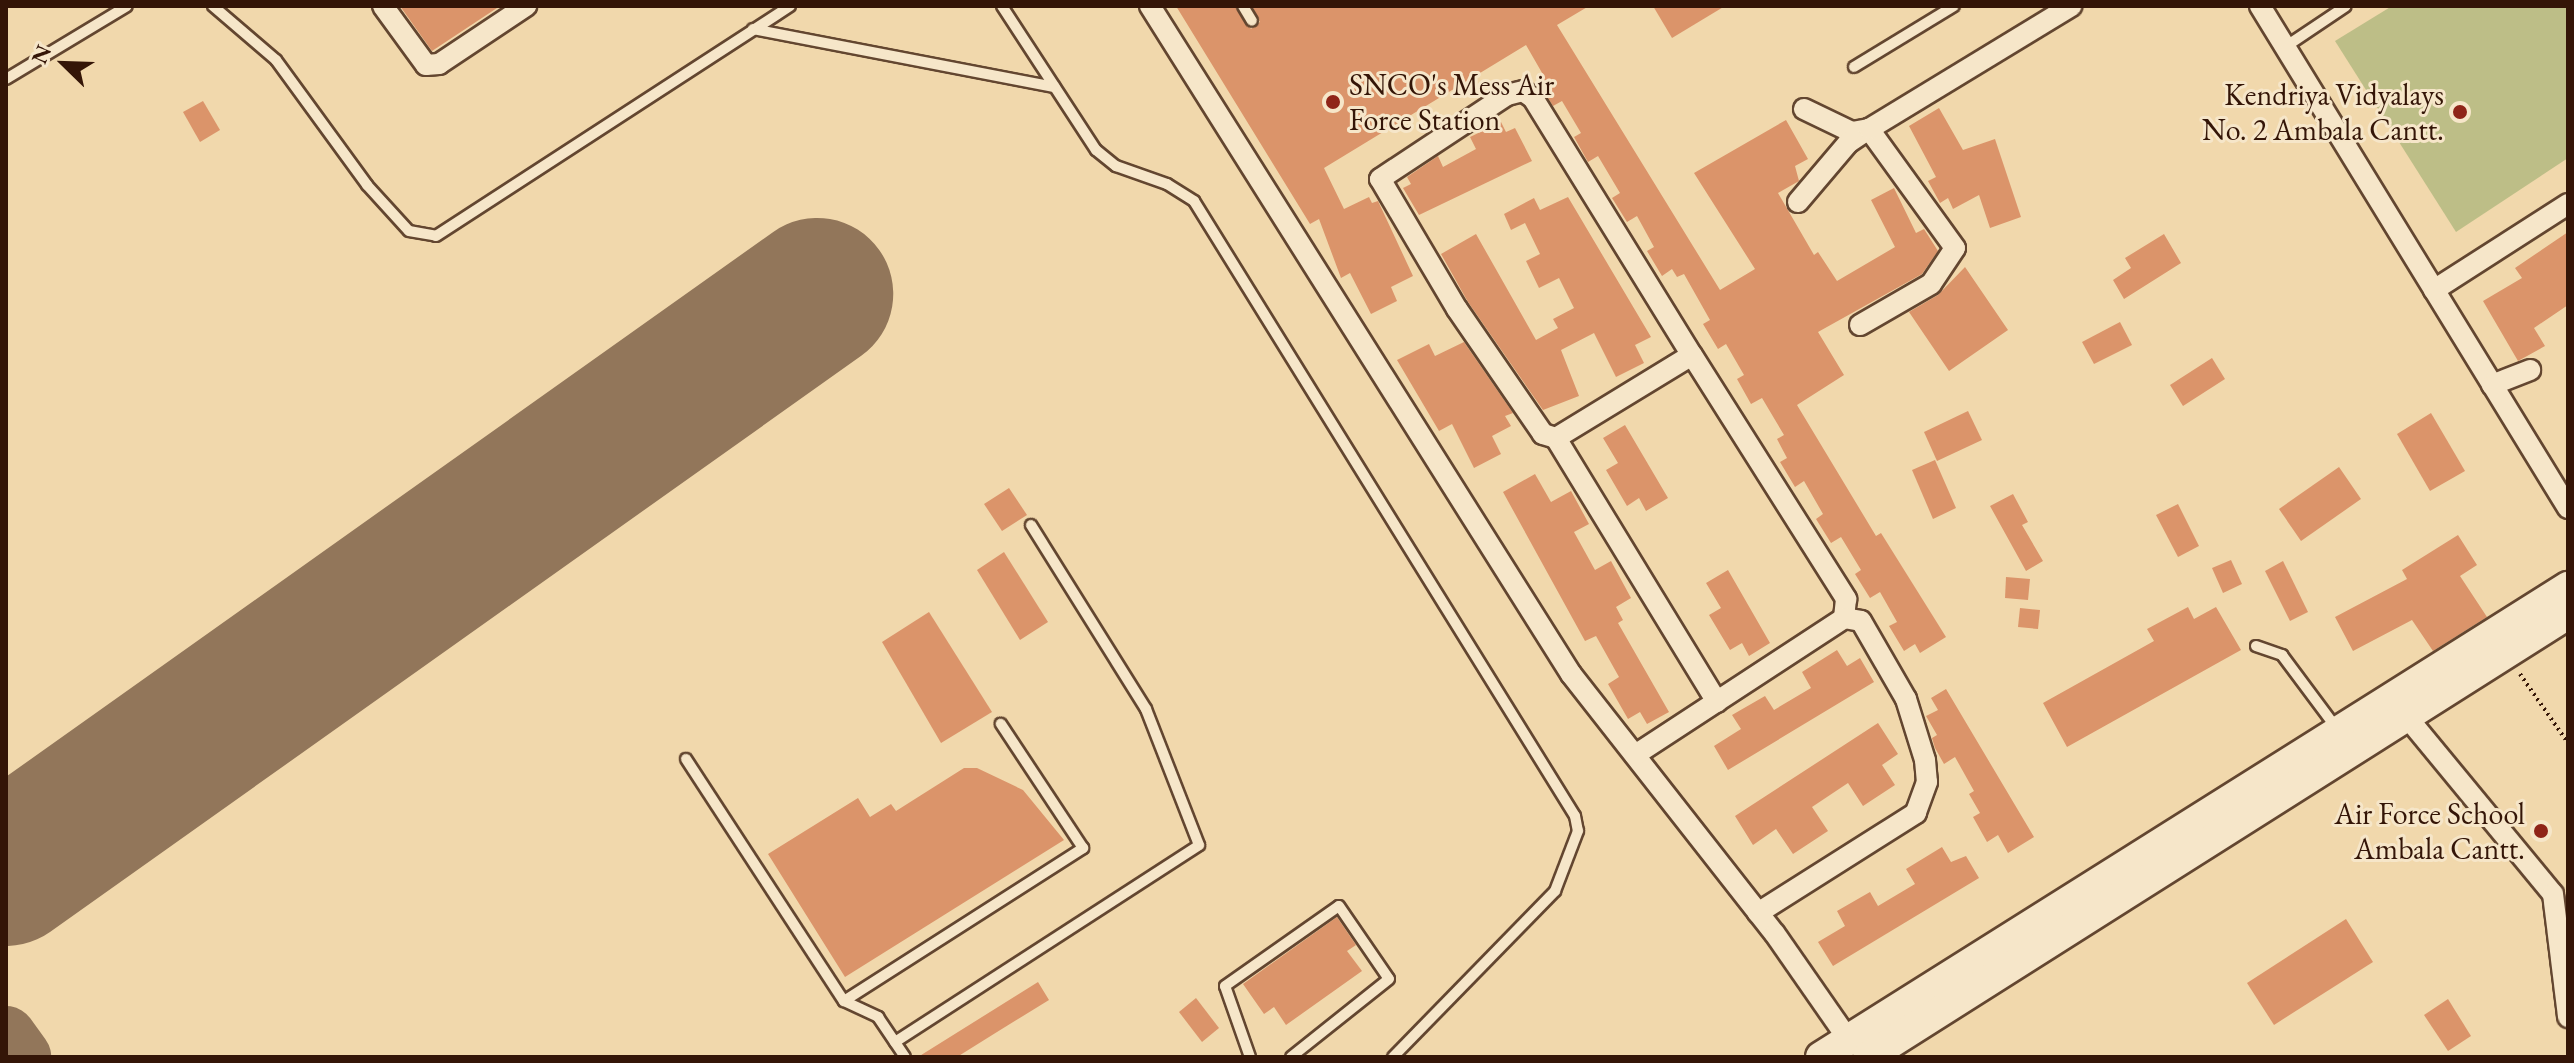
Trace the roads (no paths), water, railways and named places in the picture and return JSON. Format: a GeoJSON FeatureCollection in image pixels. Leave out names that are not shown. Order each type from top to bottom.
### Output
{"type":"FeatureCollection","features":[{"type":"Feature","properties":{"kind":"main road"},"geometry":{"type":"LineString","coordinates":[[1858,1048],[2339,732],[2568,587]]}},
{"type":"Feature","properties":{"kind":"main road"},"geometry":{"type":"LineString","coordinates":[[1821,1057],[1858,1048],[2407,717],[2568,614]]}},
{"type":"Feature","properties":{"kind":"street"},"geometry":{"type":"LineString","coordinates":[[383,6],[426,65],[439,64],[526,6]]}},
{"type":"Feature","properties":{"kind":"street"},"geometry":{"type":"LineString","coordinates":[[1150,6],[1571,674],[1758,913],[1858,1048]]}},
{"type":"Feature","properties":{"kind":"street"},"geometry":{"type":"LineString","coordinates":[[1798,202],[1848,143],[2071,6]]}},
{"type":"Feature","properties":{"kind":"street"},"geometry":{"type":"LineString","coordinates":[[2260,6],[2568,508]]}},
{"type":"Feature","properties":{"kind":"street"},"geometry":{"type":"LineString","coordinates":[[1717,702],[1556,438],[1543,434],[1457,309],[1380,179],[1507,95],[1523,91],[1533,98],[1846,599],[1844,618]]}},
{"type":"Feature","properties":{"kind":"street"},"geometry":{"type":"LineString","coordinates":[[1804,109],[1852,132],[1869,129]]}},
{"type":"Feature","properties":{"kind":"street"},"geometry":{"type":"LineString","coordinates":[[1860,325],[1931,284],[1955,248],[1869,129]]}},
{"type":"Feature","properties":{"kind":"street"},"geometry":{"type":"LineString","coordinates":[[2434,290],[2568,204]]}},
{"type":"Feature","properties":{"kind":"street"},"geometry":{"type":"LineString","coordinates":[[1556,438],[1692,355]]}},
{"type":"Feature","properties":{"kind":"street"},"geometry":{"type":"LineString","coordinates":[[2492,385],[2530,370]]}},
{"type":"Feature","properties":{"kind":"street"},"geometry":{"type":"LineString","coordinates":[[1635,755],[1844,618],[1861,621],[1906,699],[1927,782],[1916,813],[1758,913]]}},
{"type":"Feature","properties":{"kind":"street"},"geometry":{"type":"LineString","coordinates":[[2407,717],[2553,894],[2568,1017]]}},
{"type":"Feature","properties":{"kind":"lane"},"geometry":{"type":"LineString","coordinates":[[6,79],[127,6]]}},
{"type":"Feature","properties":{"kind":"lane"},"geometry":{"type":"LineString","coordinates":[[213,6],[276,60],[367,185],[409,231],[436,236],[790,6]]}},
{"type":"Feature","properties":{"kind":"lane"},"geometry":{"type":"LineString","coordinates":[[1002,6],[1096,150],[1116,166],[1167,184],[1194,201],[1575,816],[1578,831],[1555,891],[1393,1057]]}},
{"type":"Feature","properties":{"kind":"lane"},"geometry":{"type":"LineString","coordinates":[[1243,6],[1252,21]]}},
{"type":"Feature","properties":{"kind":"lane"},"geometry":{"type":"LineString","coordinates":[[1854,67],[1954,6]]}},
{"type":"Feature","properties":{"kind":"lane"},"geometry":{"type":"LineString","coordinates":[[2285,47],[2346,6]]}},
{"type":"Feature","properties":{"kind":"lane"},"geometry":{"type":"LineString","coordinates":[[753,29],[1054,87]]}},
{"type":"Feature","properties":{"kind":"lane"},"geometry":{"type":"LineString","coordinates":[[895,1042],[1199,845],[1146,709],[1031,525]]}},
{"type":"Feature","properties":{"kind":"lane"},"geometry":{"type":"LineString","coordinates":[[2256,646],[2282,655],[2339,732]]}},
{"type":"Feature","properties":{"kind":"lane"},"geometry":{"type":"LineString","coordinates":[[844,1001],[1083,848],[1001,724]]}},
{"type":"Feature","properties":{"kind":"lane"},"geometry":{"type":"LineString","coordinates":[[686,759],[844,1001],[878,1017],[905,1057]]}},
{"type":"Feature","properties":{"kind":"lane"},"geometry":{"type":"LineString","coordinates":[[1250,1057],[1225,986],[1339,906],[1389,979],[1291,1057]]}},
{"type":"Feature","properties":{"kind":"place","name":"SNCO's Mess Air Force Station"},"geometry":{"type":"Point","coordinates":[1333,102]}},
{"type":"Feature","properties":{"kind":"place","name":"Kendriya Vidyalays No. 2 Ambala Cantt."},"geometry":{"type":"Point","coordinates":[2460,112]}},
{"type":"Feature","properties":{"kind":"place","name":"Air Force School Ambala Cantt."},"geometry":{"type":"Point","coordinates":[2541,831]}}]}
